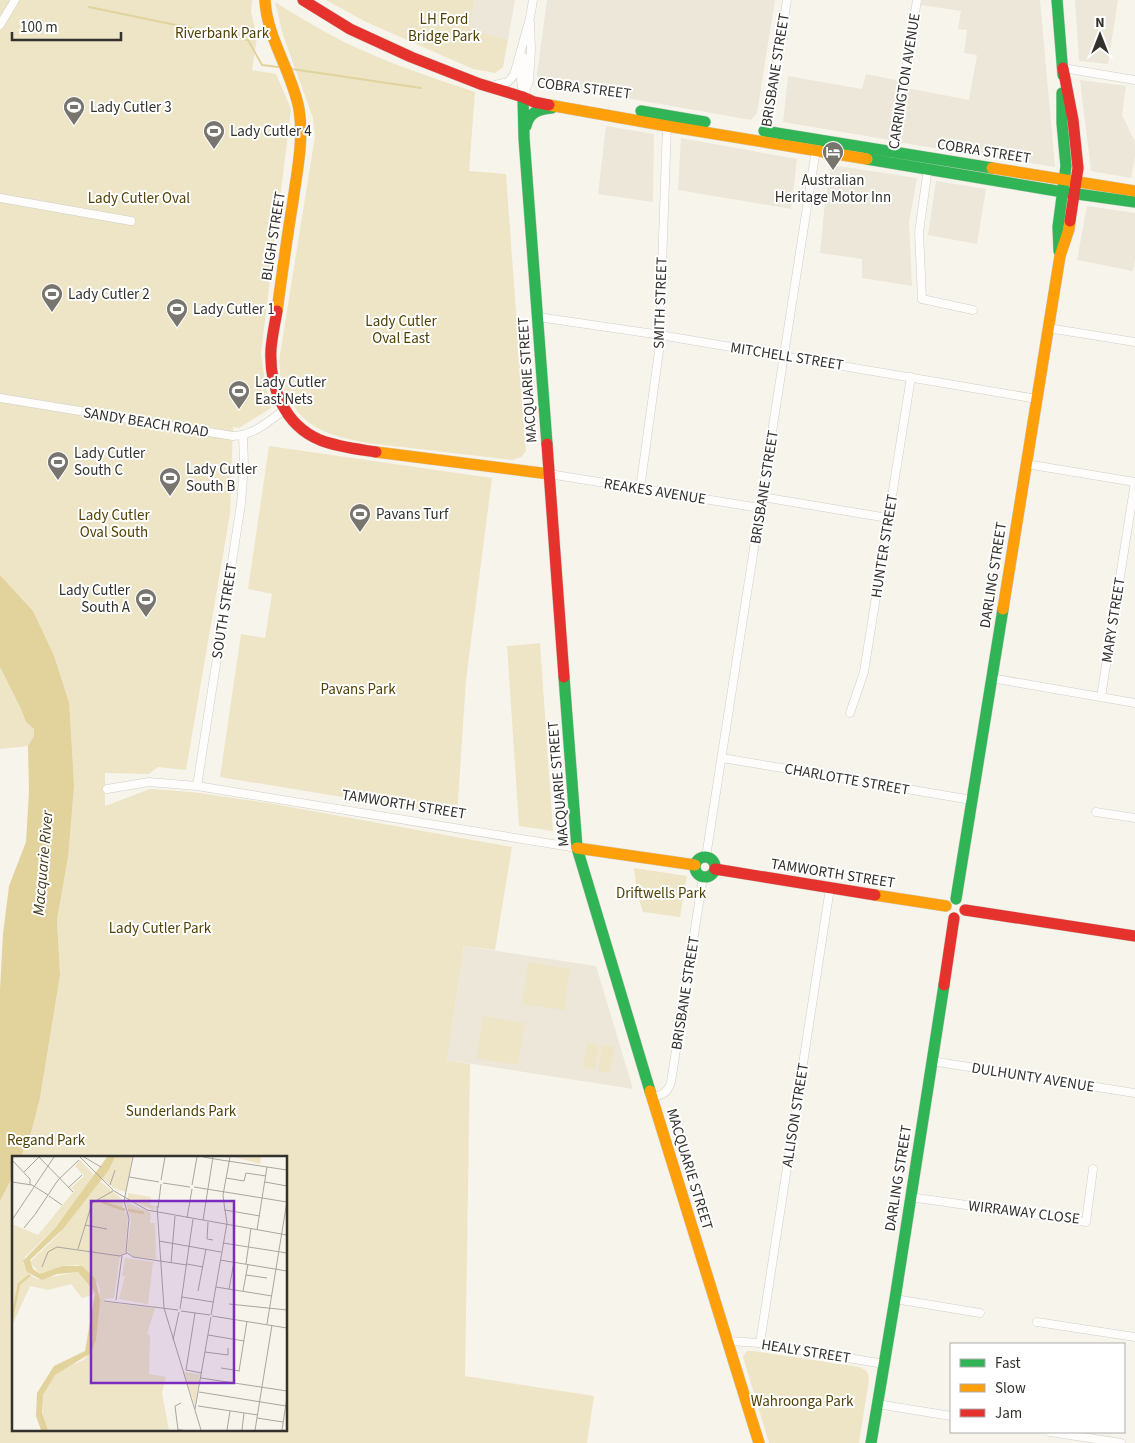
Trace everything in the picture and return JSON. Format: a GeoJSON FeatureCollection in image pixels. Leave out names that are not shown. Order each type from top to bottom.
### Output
{"type":"FeatureCollection","features":[{"type":"Feature","properties":{"kind":"main road","name":"BLIGH STREET"},"geometry":{"type":"LineString","coordinates":[[265,0],[266,20],[296,98],[302,130],[298,170],[271,348],[271,376],[274,389],[284,410],[305,431],[319,439],[337,445],[549,474]]}},
{"type":"Feature","properties":{"kind":"main road"},"geometry":{"type":"LineString","coordinates":[[303,0],[350,29],[411,57],[480,84],[523,97]]}},
{"type":"Feature","properties":{"kind":"main road","name":"DARLING STREET"},"geometry":{"type":"LineString","coordinates":[[956,899],[1060,256],[1058,227],[1069,192],[1076,181],[1078,168],[1073,120],[1063,68],[1057,0]]}},
{"type":"Feature","properties":{"kind":"main road","name":"DARLING STREET"},"geometry":{"type":"LineString","coordinates":[[1063,68],[1062,123],[1066,163],[1064,179],[1069,192]]}},
{"type":"Feature","properties":{"kind":"main road","name":"COBRA STREET"},"geometry":{"type":"LineString","coordinates":[[523,97],[535,95],[668,121]]}},
{"type":"Feature","properties":{"kind":"main road","name":"COBRA STREET"},"geometry":{"type":"LineString","coordinates":[[523,97],[534,102],[764,136],[816,150],[929,164],[1069,192],[1135,202]]}},
{"type":"Feature","properties":{"kind":"main road","name":"MACQUARIE STREET"},"geometry":{"type":"LineString","coordinates":[[523,97],[524,138],[577,848],[759,1443]]}},
{"type":"Feature","properties":{"kind":"main road"},"geometry":{"type":"LineString","coordinates":[[524,138],[526,122],[530,114],[539,110],[564,107]]}},
{"type":"Feature","properties":{"kind":"main road","name":"COBRA STREET"},"geometry":{"type":"LineString","coordinates":[[764,136],[789,134],[892,158]]}},
{"type":"Feature","properties":{"kind":"main road","name":"COBRA STREET"},"geometry":{"type":"LineString","coordinates":[[929,164],[1064,179],[1135,191]]}},
{"type":"Feature","properties":{"kind":"main road","name":"TAMWORTH STREET"},"geometry":{"type":"LineString","coordinates":[[577,848],[695,865]]}},
{"type":"Feature","properties":{"kind":"main road"},"geometry":{"type":"LineString","coordinates":[[706,857],[712,860],[715,869],[712,874],[703,877],[696,871],[695,865],[700,858],[706,857]]}},
{"type":"Feature","properties":{"kind":"main road","name":"TAMWORTH STREET"},"geometry":{"type":"LineString","coordinates":[[715,869],[946,906]]}},
{"type":"Feature","properties":{"kind":"main road"},"geometry":{"type":"LineString","coordinates":[[956,899],[964,904],[964,910],[962,915],[954,918],[948,915],[946,906],[949,902],[956,899]]}},
{"type":"Feature","properties":{"kind":"main road"},"geometry":{"type":"LineString","coordinates":[[964,910],[1135,936]]}},
{"type":"Feature","properties":{"kind":"main road","name":"DARLING STREET"},"geometry":{"type":"LineString","coordinates":[[871,1443],[954,918]]}},
{"type":"Feature","properties":{"kind":"street"},"geometry":{"type":"LineString","coordinates":[[0,25],[15,0]]}},
{"type":"Feature","properties":{"kind":"street","name":"MACQUARIE STREET"},"geometry":{"type":"LineString","coordinates":[[523,97],[529,81],[532,0]]}},
{"type":"Feature","properties":{"kind":"street","name":"BRISBANE STREET"},"geometry":{"type":"LineString","coordinates":[[764,136],[787,0]]}},
{"type":"Feature","properties":{"kind":"street","name":"CARRINGTON AVENUE"},"geometry":{"type":"LineString","coordinates":[[892,158],[917,0]]}},
{"type":"Feature","properties":{"kind":"street","name":"MACQUARIE STREET"},"geometry":{"type":"LineString","coordinates":[[480,84],[502,84],[512,79],[530,18]]}},
{"type":"Feature","properties":{"kind":"street","name":"MACQUARIE STREET"},"geometry":{"type":"LineString","coordinates":[[523,97],[521,80],[524,35]]}},
{"type":"Feature","properties":{"kind":"street"},"geometry":{"type":"LineString","coordinates":[[1063,68],[1135,80]]}},
{"type":"Feature","properties":{"kind":"street","name":"SMITH STREET"},"geometry":{"type":"LineString","coordinates":[[640,489],[659,351],[668,121]]}},
{"type":"Feature","properties":{"kind":"street","name":"BRISBANE STREET"},"geometry":{"type":"LineString","coordinates":[[706,857],[816,150],[811,142],[789,134]]}},
{"type":"Feature","properties":{"kind":"street"},"geometry":{"type":"LineString","coordinates":[[929,164],[919,232],[922,299],[973,310]]}},
{"type":"Feature","properties":{"kind":"street"},"geometry":{"type":"LineString","coordinates":[[0,198],[131,221]]}},
{"type":"Feature","properties":{"kind":"street","name":"MITCHELL STREET"},"geometry":{"type":"LineString","coordinates":[[538,317],[660,335],[1036,399]]}},
{"type":"Feature","properties":{"kind":"street"},"geometry":{"type":"LineString","coordinates":[[1048,328],[1135,342]]}},
{"type":"Feature","properties":{"kind":"street","name":"HUNTER STREET"},"geometry":{"type":"LineString","coordinates":[[850,713],[864,672],[911,377]]}},
{"type":"Feature","properties":{"kind":"street","name":"SANDY BEACH ROAD"},"geometry":{"type":"LineString","coordinates":[[0,398],[243,436]]}},
{"type":"Feature","properties":{"kind":"street"},"geometry":{"type":"LineString","coordinates":[[243,436],[253,432],[284,410]]}},
{"type":"Feature","properties":{"kind":"street","name":"SOUTH STREET"},"geometry":{"type":"LineString","coordinates":[[197,786],[241,504],[244,465],[243,436]]}},
{"type":"Feature","properties":{"kind":"street"},"geometry":{"type":"LineString","coordinates":[[1026,464],[1135,482]]}},
{"type":"Feature","properties":{"kind":"street","name":"REAKES AVENUE"},"geometry":{"type":"LineString","coordinates":[[549,474],[760,508]]}},
{"type":"Feature","properties":{"kind":"street","name":"MARY STREET"},"geometry":{"type":"LineString","coordinates":[[1101,697],[1135,482]]}},
{"type":"Feature","properties":{"kind":"street"},"geometry":{"type":"LineString","coordinates":[[762,497],[888,518]]}},
{"type":"Feature","properties":{"kind":"street"},"geometry":{"type":"LineString","coordinates":[[991,678],[1135,703]]}},
{"type":"Feature","properties":{"kind":"street","name":"CHARLOTTE STREET"},"geometry":{"type":"LineString","coordinates":[[722,758],[972,800]]}},
{"type":"Feature","properties":{"kind":"street","name":"TAMWORTH STREET"},"geometry":{"type":"LineString","coordinates":[[107,788],[150,782],[197,786],[577,848]]}},
{"type":"Feature","properties":{"kind":"street"},"geometry":{"type":"LineString","coordinates":[[1096,812],[1135,818]]}},
{"type":"Feature","properties":{"kind":"street","name":"BRISBANE STREET"},"geometry":{"type":"LineString","coordinates":[[652,1098],[664,1094],[671,1082],[703,877]]}},
{"type":"Feature","properties":{"kind":"street","name":"ALLISON STREET"},"geometry":{"type":"LineString","coordinates":[[760,1343],[830,888]]}},
{"type":"Feature","properties":{"kind":"street","name":"DULHUNTY AVENUE"},"geometry":{"type":"LineString","coordinates":[[931,1061],[1135,1093]]}},
{"type":"Feature","properties":{"kind":"street","name":"WIRRAWAY CLOSE"},"geometry":{"type":"LineString","coordinates":[[910,1197],[1086,1222],[1093,1169]]}},
{"type":"Feature","properties":{"kind":"street"},"geometry":{"type":"LineString","coordinates":[[895,1299],[980,1313]]}},
{"type":"Feature","properties":{"kind":"street"},"geometry":{"type":"LineString","coordinates":[[1037,1322],[1135,1337]]}},
{"type":"Feature","properties":{"kind":"street","name":"HEALY STREET"},"geometry":{"type":"LineString","coordinates":[[728,1341],[760,1343],[884,1364]]}},
{"type":"Feature","properties":{"kind":"street"},"geometry":{"type":"LineString","coordinates":[[877,1404],[950,1416]]}},
{"type":"Feature","properties":{"kind":"street"},"geometry":{"type":"LineString","coordinates":[[1056,1433],[1121,1443]]}},
{"type":"Feature","properties":{"kind":"shaded area"},"geometry":{"type":"Polygon","coordinates":[[[474,0],[515,0],[508,39],[470,31],[474,0]]]}},
{"type":"Feature","properties":{"kind":"shaded area"},"geometry":{"type":"Polygon","coordinates":[[[547,0],[775,0],[757,113],[751,120],[541,83],[537,75],[547,0]]]}},
{"type":"Feature","properties":{"kind":"shaded area"},"geometry":{"type":"Polygon","coordinates":[[[922,0],[1040,0],[1055,167],[897,142],[907,88],[969,100],[977,55],[964,53],[967,30],[958,29],[961,11],[921,5],[922,0]]]}},
{"type":"Feature","properties":{"kind":"shaded area"},"geometry":{"type":"Polygon","coordinates":[[[1075,0],[1118,0],[1108,64],[1079,61],[1075,0]]]}},
{"type":"Feature","properties":{"kind":"shaded area"},"geometry":{"type":"Polygon","coordinates":[[[866,74],[901,81],[890,140],[783,122],[788,76],[862,89],[866,74]]]}},
{"type":"Feature","properties":{"kind":"shaded area"},"geometry":{"type":"Polygon","coordinates":[[[1080,80],[1126,86],[1122,115],[1135,142],[1135,157],[1131,178],[1091,171],[1080,80]]]}},
{"type":"Feature","properties":{"kind":"shaded area"},"geometry":{"type":"Polygon","coordinates":[[[606,126],[654,134],[653,202],[598,194],[606,126]]]}},
{"type":"Feature","properties":{"kind":"shaded area"},"geometry":{"type":"Polygon","coordinates":[[[681,138],[797,159],[791,209],[678,190],[681,138]]]}},
{"type":"Feature","properties":{"kind":"shaded area"},"geometry":{"type":"Polygon","coordinates":[[[831,165],[917,178],[909,222],[912,286],[862,278],[862,259],[820,253],[831,165]]]}},
{"type":"Feature","properties":{"kind":"shaded area"},"geometry":{"type":"Polygon","coordinates":[[[936,181],[986,189],[977,244],[928,235],[936,181]]]}},
{"type":"Feature","properties":{"kind":"shaded area"},"geometry":{"type":"Polygon","coordinates":[[[1087,206],[1135,213],[1135,258],[1133,271],[1077,260],[1087,206]]]}},
{"type":"Feature","properties":{"kind":"shaded area"},"geometry":{"type":"Polygon","coordinates":[[[464,946],[596,966],[633,1089],[447,1060],[464,946]]]}},
{"type":"Feature","properties":{"kind":"green space"},"geometry":{"type":"Polygon","coordinates":[[[0,0],[252,0],[251,12],[257,37],[252,70],[276,74],[291,109],[261,353],[271,408],[239,428],[233,427],[230,514],[186,770],[158,767],[149,774],[105,773],[105,806],[150,789],[192,792],[268,803],[512,847],[495,950],[464,946],[447,1060],[470,1064],[465,1376],[594,1396],[587,1443],[0,1443],[0,1201],[12,1178],[12,1430],[288,1430],[288,1156],[21,1156],[31,1133],[40,1098],[60,975],[57,920],[68,857],[33,611],[0,575],[0,0]]]}},
{"type":"Feature","properties":{"kind":"green space","name":"LH Ford Bridge Park"},"geometry":{"type":"Polygon","coordinates":[[[326,0],[474,0],[470,30],[508,39],[503,67],[495,73],[473,69],[366,22],[326,0]]]}},
{"type":"Feature","properties":{"kind":"green space","name":"Lady Cutler Oval East"},"geometry":{"type":"Polygon","coordinates":[[[275,2],[358,49],[408,69],[475,92],[469,171],[506,174],[526,451],[521,457],[512,460],[368,443],[345,438],[315,427],[298,412],[287,395],[281,381],[279,361],[315,136],[313,118],[283,35],[275,2]]]}},
{"type":"Feature","properties":{"kind":"green space","name":"Pavans Park"},"geometry":{"type":"Polygon","coordinates":[[[269,446],[492,478],[466,680],[457,816],[220,777],[241,634],[265,638],[272,594],[248,589],[269,446]]]}},
{"type":"Feature","properties":{"kind":"green space"},"geometry":{"type":"Polygon","coordinates":[[[540,643],[553,831],[519,826],[507,646],[540,643]]]}},
{"type":"Feature","properties":{"kind":"green space"},"geometry":{"type":"Polygon","coordinates":[[[0,667],[26,722],[34,729],[34,736],[28,746],[0,749],[0,667]]]}},
{"type":"Feature","properties":{"kind":"green space","name":"Driftwells Park"},"geometry":{"type":"Polygon","coordinates":[[[634,868],[687,876],[680,917],[643,912],[637,893],[634,868]]]}},
{"type":"Feature","properties":{"kind":"green space"},"geometry":{"type":"Polygon","coordinates":[[[528,962],[570,969],[564,1010],[522,1004],[528,962]]]}},
{"type":"Feature","properties":{"kind":"green space"},"geometry":{"type":"Polygon","coordinates":[[[483,1016],[525,1023],[518,1065],[476,1058],[483,1016]]]}},
{"type":"Feature","properties":{"kind":"green space"},"geometry":{"type":"Polygon","coordinates":[[[587,1043],[599,1044],[595,1070],[583,1068],[587,1043]]]}},
{"type":"Feature","properties":{"kind":"green space"},"geometry":{"type":"Polygon","coordinates":[[[602,1045],[614,1047],[610,1073],[598,1071],[602,1045]]]}},
{"type":"Feature","properties":{"kind":"green space","name":"Wahroonga Park"},"geometry":{"type":"Polygon","coordinates":[[[747,1351],[859,1367],[865,1370],[868,1373],[869,1380],[859,1443],[769,1443],[743,1357],[747,1351]]]}},
{"type":"Feature","properties":{"kind":"water","name":"Macquarie River"},"geometry":{"type":"Polygon","coordinates":[[[0,575],[33,611],[54,656],[69,703],[74,785],[68,857],[57,920],[60,975],[40,1098],[31,1133],[21,1156],[12,1156],[12,1178],[0,1201],[0,990],[3,934],[9,886],[26,842],[29,792],[28,746],[34,736],[34,729],[26,722],[0,667],[0,575]]]}},
{"type":"Feature","properties":{"kind":"waterway"},"geometry":{"type":"LineString","coordinates":[[89,7],[248,40],[262,65],[278,67]]}},
{"type":"Feature","properties":{"kind":"waterway"},"geometry":{"type":"LineString","coordinates":[[292,69],[421,88]]}},
{"type":"Feature","properties":{"kind":"traffic: fast"},"geometry":{"type":"LineString","coordinates":[[1057,0],[1063,75]]}},
{"type":"Feature","properties":{"kind":"traffic: fast"},"geometry":{"type":"LineString","coordinates":[[1059,251],[1058,227],[1066,166],[1062,123],[1062,93]]}},
{"type":"Feature","properties":{"kind":"traffic: fast"},"geometry":{"type":"LineString","coordinates":[[523,97],[524,138],[547,444]]}},
{"type":"Feature","properties":{"kind":"traffic: fast"},"geometry":{"type":"LineString","coordinates":[[526,126],[532,114],[543,109],[552,108]]}},
{"type":"Feature","properties":{"kind":"traffic: fast"},"geometry":{"type":"LineString","coordinates":[[641,111],[705,122]]}},
{"type":"Feature","properties":{"kind":"traffic: fast"},"geometry":{"type":"LineString","coordinates":[[764,131],[992,168]]}},
{"type":"Feature","properties":{"kind":"traffic: fast"},"geometry":{"type":"LineString","coordinates":[[867,159],[1063,192],[1135,202]]}},
{"type":"Feature","properties":{"kind":"traffic: fast"},"geometry":{"type":"LineString","coordinates":[[956,899],[1003,609]]}},
{"type":"Feature","properties":{"kind":"traffic: fast"},"geometry":{"type":"LineString","coordinates":[[564,677],[577,848],[650,1091]]}},
{"type":"Feature","properties":{"kind":"traffic: fast"},"geometry":{"type":"LineString","coordinates":[[705,857],[712,860],[715,867],[712,874],[705,877],[698,874],[695,867],[698,860],[705,857]]}},
{"type":"Feature","properties":{"kind":"traffic: fast"},"geometry":{"type":"LineString","coordinates":[[871,1443],[944,985]]}},
{"type":"Feature","properties":{"kind":"traffic: slow"},"geometry":{"type":"LineString","coordinates":[[265,0],[270,28],[296,95],[301,132],[298,167],[277,311]]}},
{"type":"Feature","properties":{"kind":"traffic: slow"},"geometry":{"type":"LineString","coordinates":[[549,105],[867,159]]}},
{"type":"Feature","properties":{"kind":"traffic: slow"},"geometry":{"type":"LineString","coordinates":[[992,168],[1135,191]]}},
{"type":"Feature","properties":{"kind":"traffic: slow"},"geometry":{"type":"LineString","coordinates":[[1003,609],[1060,256],[1070,221]]}},
{"type":"Feature","properties":{"kind":"traffic: slow"},"geometry":{"type":"LineString","coordinates":[[376,452],[549,474]]}},
{"type":"Feature","properties":{"kind":"traffic: slow"},"geometry":{"type":"LineString","coordinates":[[577,848],[695,865]]}},
{"type":"Feature","properties":{"kind":"traffic: slow"},"geometry":{"type":"LineString","coordinates":[[875,895],[946,906]]}},
{"type":"Feature","properties":{"kind":"traffic: slow"},"geometry":{"type":"LineString","coordinates":[[650,1091],[759,1443]]}},
{"type":"Feature","properties":{"kind":"traffic: jam"},"geometry":{"type":"LineString","coordinates":[[303,0],[350,29],[411,57],[480,84],[549,105]]}},
{"type":"Feature","properties":{"kind":"traffic: jam"},"geometry":{"type":"LineString","coordinates":[[1063,68],[1073,120],[1078,168],[1070,221]]}},
{"type":"Feature","properties":{"kind":"traffic: jam"},"geometry":{"type":"LineString","coordinates":[[277,311],[271,344],[271,363],[276,390],[288,414],[297,425],[320,440],[376,452]]}},
{"type":"Feature","properties":{"kind":"traffic: jam"},"geometry":{"type":"LineString","coordinates":[[547,444],[564,677]]}},
{"type":"Feature","properties":{"kind":"traffic: jam"},"geometry":{"type":"LineString","coordinates":[[715,869],[875,895]]}},
{"type":"Feature","properties":{"kind":"traffic: jam"},"geometry":{"type":"LineString","coordinates":[[965,910],[1135,936]]}},
{"type":"Feature","properties":{"kind":"traffic: jam"},"geometry":{"type":"LineString","coordinates":[[944,985],[954,918]]}},
{"type":"Feature","properties":{"kind":"place","name":"Lady Cutler 3"},"geometry":{"type":"Point","coordinates":[74,126]}},
{"type":"Feature","properties":{"kind":"place","name":"Lady Cutler 4"},"geometry":{"type":"Point","coordinates":[214,150]}},
{"type":"Feature","properties":{"kind":"place","name":"Australian Heritage Motor Inn"},"geometry":{"type":"Point","coordinates":[833,171]}},
{"type":"Feature","properties":{"kind":"place","name":"Lady Cutler 2"},"geometry":{"type":"Point","coordinates":[52,313]}},
{"type":"Feature","properties":{"kind":"place","name":"Lady Cutler 1"},"geometry":{"type":"Point","coordinates":[177,328]}},
{"type":"Feature","properties":{"kind":"place","name":"Lady Cutler East Nets"},"geometry":{"type":"Point","coordinates":[239,410]}},
{"type":"Feature","properties":{"kind":"place","name":"Lady Cutler South C"},"geometry":{"type":"Point","coordinates":[58,481]}},
{"type":"Feature","properties":{"kind":"place","name":"Lady Cutler South B"},"geometry":{"type":"Point","coordinates":[170,497]}},
{"type":"Feature","properties":{"kind":"place","name":"Pavans Turf"},"geometry":{"type":"Point","coordinates":[360,533]}},
{"type":"Feature","properties":{"kind":"place","name":"Lady Cutler South A"},"geometry":{"type":"Point","coordinates":[146,618]}},
{"type":"Feature","properties":{"kind":"park label","name":"Riverbank Park"},"geometry":{"type":"Point","coordinates":[222,33]}},
{"type":"Feature","properties":{"kind":"park label","name":"Lady Cutler Oval"},"geometry":{"type":"Point","coordinates":[139,198]}},
{"type":"Feature","properties":{"kind":"park label","name":"Lady Cutler Oval South"},"geometry":{"type":"Point","coordinates":[114,524]}},
{"type":"Feature","properties":{"kind":"park label","name":"Lady Cutler Park"},"geometry":{"type":"Point","coordinates":[160,928]}},
{"type":"Feature","properties":{"kind":"park label","name":"Sunderlands Park"},"geometry":{"type":"Point","coordinates":[181,1111]}},
{"type":"Feature","properties":{"kind":"park label","name":"Regand Park"},"geometry":{"type":"Point","coordinates":[46,1140]}}]}
